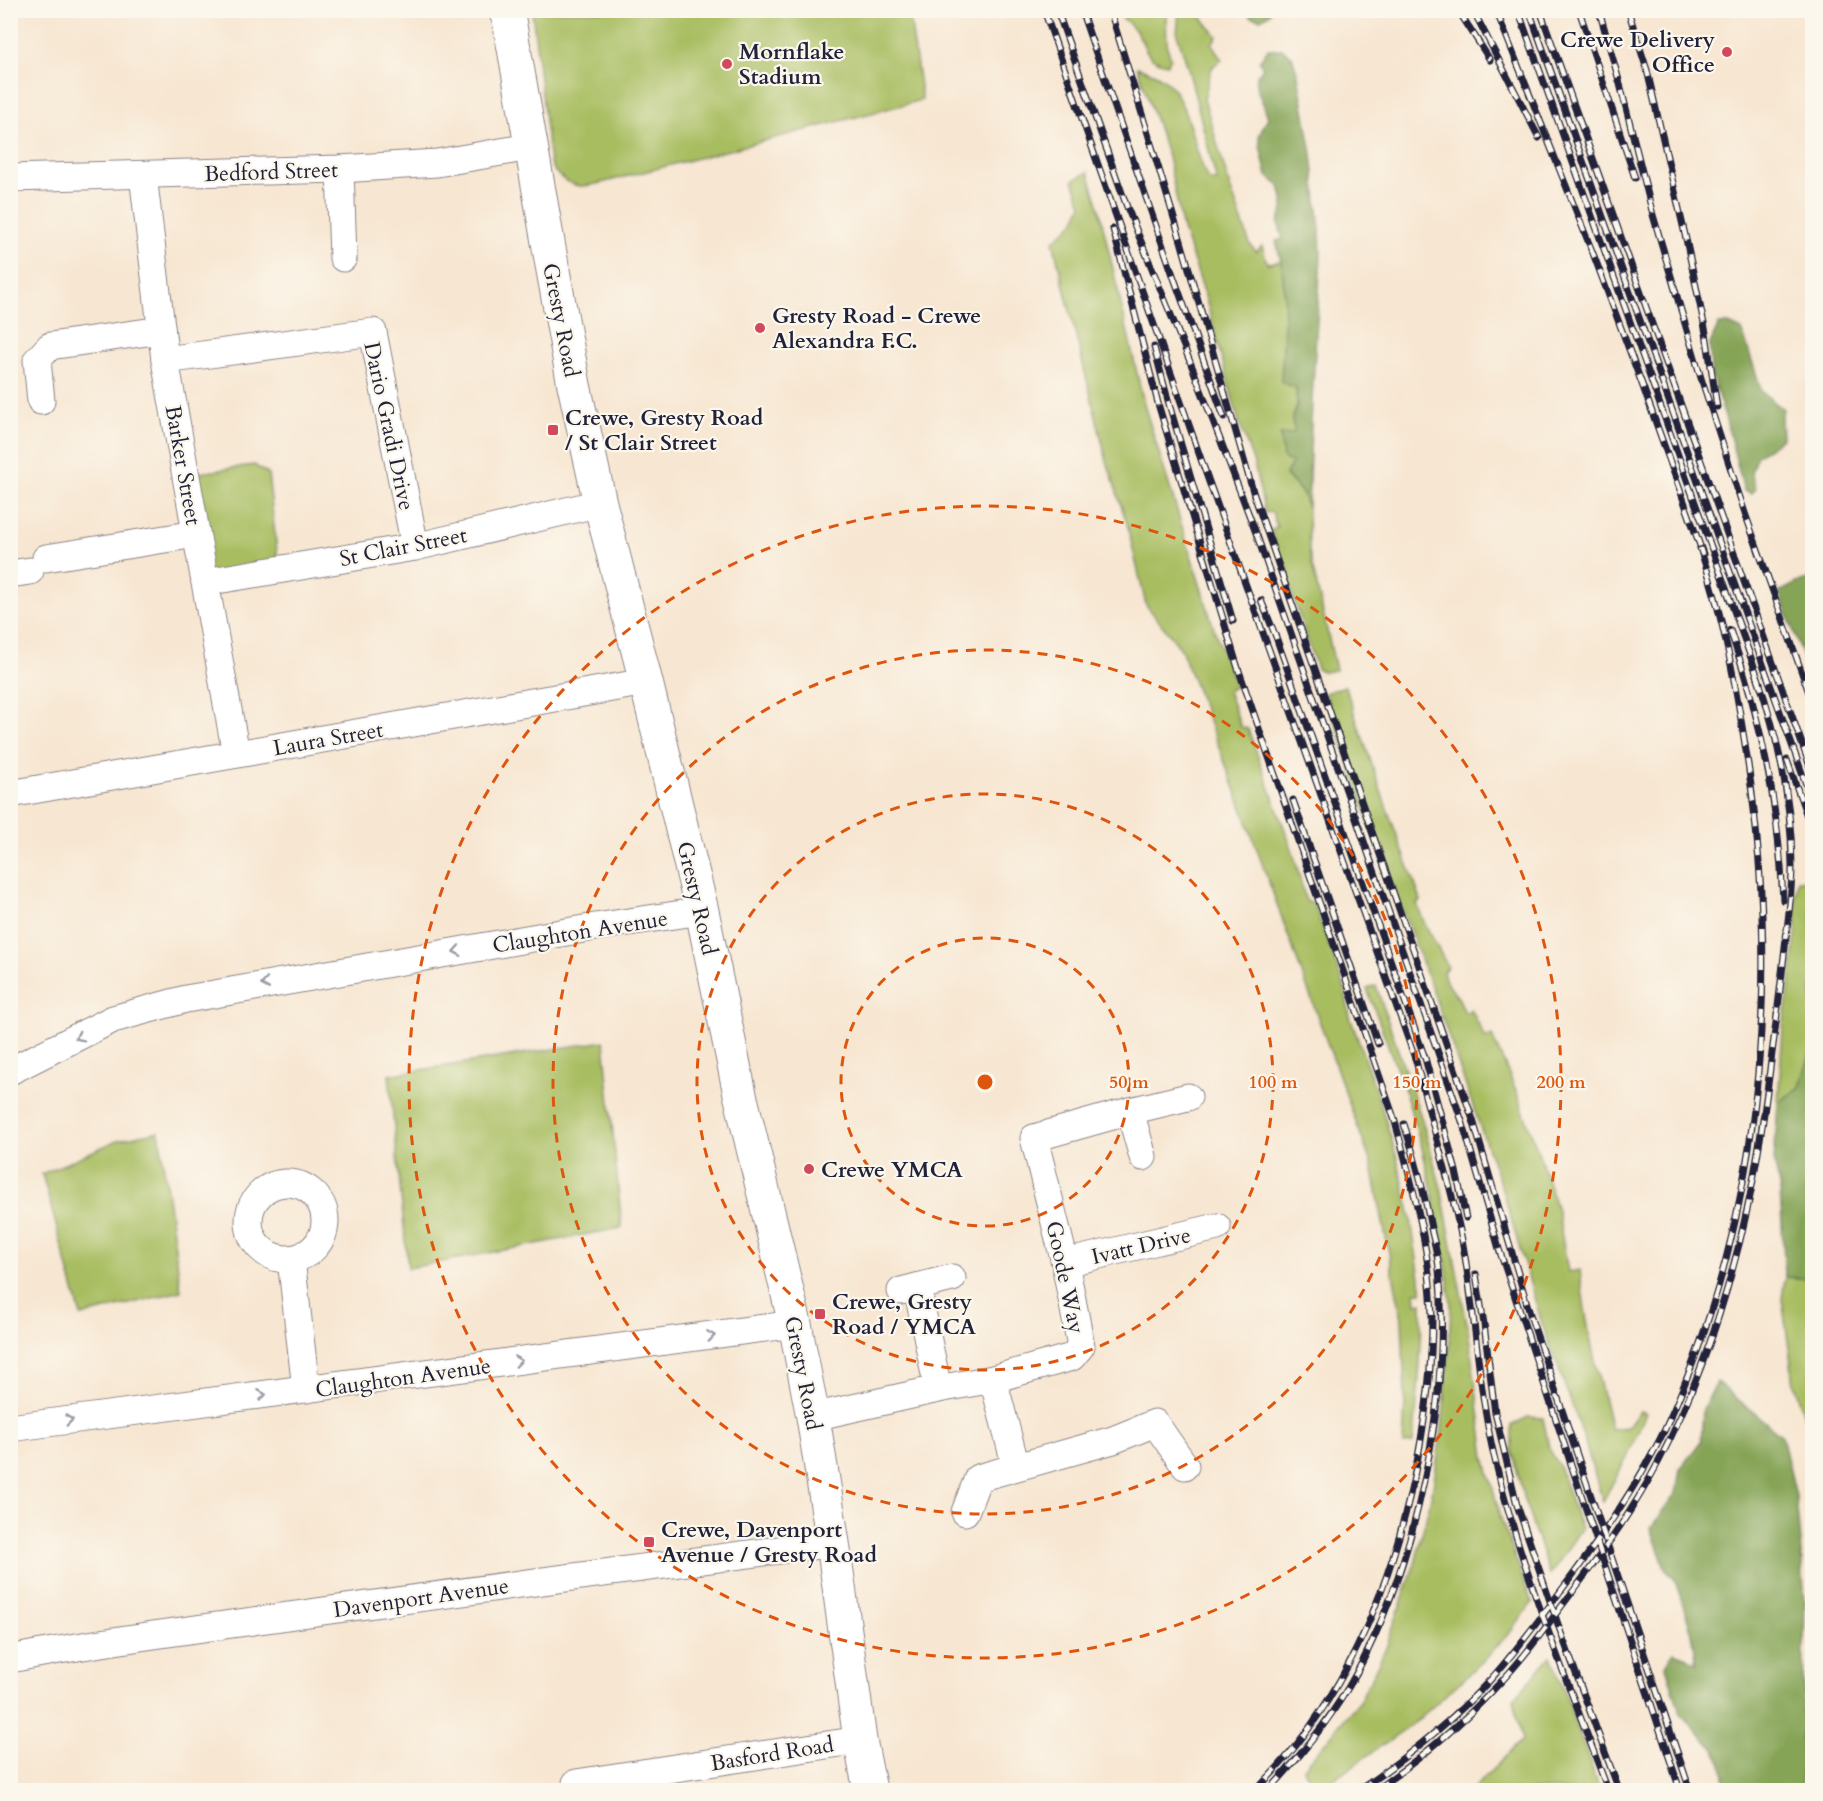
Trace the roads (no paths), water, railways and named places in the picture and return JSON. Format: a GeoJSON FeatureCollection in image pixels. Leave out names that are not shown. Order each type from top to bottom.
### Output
{"type":"FeatureCollection","features":[{"type":"Feature","properties":{"kind":"main road","name":"Gresty Road"},"geometry":{"type":"LineString","coordinates":[[505,10],[511,30],[574,385],[600,503],[702,911],[740,1094],[795,1324],[813,1417],[860,1740],[870,1791]]}},
{"type":"Feature","properties":{"kind":"street","name":"Bedford Street"},"geometry":{"type":"LineString","coordinates":[[10,178],[340,169],[437,164],[530,147]]}},
{"type":"Feature","properties":{"kind":"street"},"geometry":{"type":"LineString","coordinates":[[340,169],[343,258]]}},
{"type":"Feature","properties":{"kind":"street","name":"Barker Street"},"geometry":{"type":"LineString","coordinates":[[143,175],[165,360],[236,754]]}},
{"type":"Feature","properties":{"kind":"street"},"geometry":{"type":"LineString","coordinates":[[41,401],[37,360],[50,346],[161,330]]}},
{"type":"Feature","properties":{"kind":"street","name":"Dario Gradi Drive"},"geometry":{"type":"LineString","coordinates":[[165,360],[373,332],[415,547]]}},
{"type":"Feature","properties":{"kind":"street","name":"St Clair Street"},"geometry":{"type":"LineString","coordinates":[[205,582],[415,547],[600,503]]}},
{"type":"Feature","properties":{"kind":"street"},"geometry":{"type":"LineString","coordinates":[[29,568],[196,534]]}},
{"type":"Feature","properties":{"kind":"street","name":"Laura Street"},"geometry":{"type":"LineString","coordinates":[[10,794],[646,682]]}},
{"type":"Feature","properties":{"kind":"street","name":"Claughton Avenue"},"geometry":{"type":"LineString","coordinates":[[10,1071],[113,1019],[186,999],[583,929],[702,911]]}},
{"type":"Feature","properties":{"kind":"street","name":"Goode Way"},"geometry":{"type":"LineString","coordinates":[[813,1417],[993,1379],[1072,1357],[1081,1346],[1065,1263],[1034,1138],[1188,1097]]}},
{"type":"Feature","properties":{"kind":"street"},"geometry":{"type":"LineString","coordinates":[[1130,1111],[1143,1157]]}},
{"type":"Feature","properties":{"kind":"street","name":"Ivatt Drive"},"geometry":{"type":"LineString","coordinates":[[1065,1263],[1216,1227]]}},
{"type":"Feature","properties":{"kind":"street"},"geometry":{"type":"LineString","coordinates":[[291,1259],[306,1389]]}},
{"type":"Feature","properties":{"kind":"street"},"geometry":{"type":"LineString","coordinates":[[938,1389],[909,1289],[952,1278]]}},
{"type":"Feature","properties":{"kind":"street","name":"Claughton Avenue"},"geometry":{"type":"LineString","coordinates":[[10,1428],[795,1324]]}},
{"type":"Feature","properties":{"kind":"street"},"geometry":{"type":"LineString","coordinates":[[993,1379],[1016,1467]]}},
{"type":"Feature","properties":{"kind":"street"},"geometry":{"type":"LineString","coordinates":[[965,1512],[978,1478],[1113,1440],[1155,1423],[1185,1466]]}},
{"type":"Feature","properties":{"kind":"street","name":"Davenport Avenue"},"geometry":{"type":"LineString","coordinates":[[10,1659],[69,1647],[480,1589],[833,1543]]}},
{"type":"Feature","properties":{"kind":"street","name":"Basford Road"},"geometry":{"type":"LineString","coordinates":[[576,1783],[860,1740]]}},
{"type":"Feature","properties":{"kind":"railway"},"geometry":{"type":"LineString","coordinates":[[1044,10],[1203,465],[1416,1061],[1463,1245],[1489,1434],[1506,1502],[1532,1586],[1608,1790]]}},
{"type":"Feature","properties":{"kind":"railway"},"geometry":{"type":"LineString","coordinates":[[1057,10],[1127,207],[1256,533],[1463,1124],[1499,1249],[1680,1790]]}},
{"type":"Feature","properties":{"kind":"railway"},"geometry":{"type":"LineString","coordinates":[[1081,10],[1224,417]]}},
{"type":"Feature","properties":{"kind":"railway"},"geometry":{"type":"LineString","coordinates":[[1110,10],[1181,241],[1254,495],[1473,1120],[1532,1321],[1690,1790]]}},
{"type":"Feature","properties":{"kind":"railway"},"geometry":{"type":"LineString","coordinates":[[1458,10],[1490,60]]}},
{"type":"Feature","properties":{"kind":"railway"},"geometry":{"type":"LineString","coordinates":[[1473,10],[1539,138]]}},
{"type":"Feature","properties":{"kind":"railway"},"geometry":{"type":"LineString","coordinates":[[1496,10],[1594,256],[1703,554]]}},
{"type":"Feature","properties":{"kind":"railway"},"geometry":{"type":"LineString","coordinates":[[1518,10],[1760,683]]}},
{"type":"Feature","properties":{"kind":"railway"},"geometry":{"type":"LineString","coordinates":[[1529,10],[1812,801]]}},
{"type":"Feature","properties":{"kind":"railway"},"geometry":{"type":"LineString","coordinates":[[1540,10],[1812,772]]}},
{"type":"Feature","properties":{"kind":"railway"},"geometry":{"type":"LineString","coordinates":[[1579,10],[1635,178]]}},
{"type":"Feature","properties":{"kind":"railway"},"geometry":{"type":"LineString","coordinates":[[1599,10],[1653,215],[1701,378],[1746,516],[1812,701]]}},
{"type":"Feature","properties":{"kind":"railway"},"geometry":{"type":"LineString","coordinates":[[1628,10],[1647,70],[1686,239],[1706,333],[1717,407]]}},
{"type":"Feature","properties":{"kind":"railway"},"geometry":{"type":"LineString","coordinates":[[1113,229],[1159,407],[1237,665],[1394,1118],[1419,1217],[1431,1293],[1431,1354],[1417,1462],[1407,1508],[1379,1596],[1361,1639],[1316,1719],[1288,1756],[1256,1790]]}},
{"type":"Feature","properties":{"kind":"railway"},"geometry":{"type":"LineString","coordinates":[[1154,347],[1233,621]]}},
{"type":"Feature","properties":{"kind":"railway"},"geometry":{"type":"LineString","coordinates":[[1359,1790],[1428,1738],[1461,1710],[1491,1679],[1575,1573],[1603,1533],[1630,1493],[1665,1429],[1697,1350],[1723,1269],[1742,1187],[1755,1103],[1762,1018],[1762,933],[1758,848],[1744,737],[1723,628],[1700,548]]}},
{"type":"Feature","properties":{"kind":"railway"},"geometry":{"type":"LineString","coordinates":[[1261,600],[1425,1058],[1456,1171],[1466,1218]]}},
{"type":"Feature","properties":{"kind":"railway"},"geometry":{"type":"LineString","coordinates":[[1730,630],[1751,696],[1767,763],[1781,865],[1783,900]]}},
{"type":"Feature","properties":{"kind":"railway"},"geometry":{"type":"LineString","coordinates":[[1375,1790],[1422,1755],[1480,1703],[1521,1659],[1588,1572],[1626,1518],[1659,1461],[1688,1399],[1713,1334],[1733,1268],[1756,1164],[1789,917],[1792,866],[1786,793],[1777,746],[1757,675]]}},
{"type":"Feature","properties":{"kind":"railway"},"geometry":{"type":"LineString","coordinates":[[1787,760],[1812,830]]}},
{"type":"Feature","properties":{"kind":"railway"},"geometry":{"type":"LineString","coordinates":[[1293,800],[1378,1044]]}},
{"type":"Feature","properties":{"kind":"railway"},"geometry":{"type":"LineString","coordinates":[[1271,1788],[1317,1733],[1357,1672],[1397,1580],[1425,1476],[1440,1370],[1439,1269],[1423,1192],[1404,1124]]}},
{"type":"Feature","properties":{"kind":"railway"},"geometry":{"type":"LineString","coordinates":[[1476,1274],[1495,1413],[1517,1505],[1619,1790]]}},
{"type":"Feature","properties":{"kind":"place","name":"Crewe Delivery Office"},"geometry":{"type":"Point","coordinates":[1727,52]}},
{"type":"Feature","properties":{"kind":"place","name":"Mornflake Stadium"},"geometry":{"type":"Point","coordinates":[727,64]}},
{"type":"Feature","properties":{"kind":"place","name":"Gresty Road - Crewe Alexandra F.C."},"geometry":{"type":"Point","coordinates":[760,328]}},
{"type":"Feature","properties":{"kind":"place","name":"Crewe, Gresty Road / St Clair Street"},"geometry":{"type":"Point","coordinates":[553,430]}},
{"type":"Feature","properties":{"kind":"place","name":"Crewe YMCA"},"geometry":{"type":"Point","coordinates":[809,1169]}},
{"type":"Feature","properties":{"kind":"place","name":"Crewe, Gresty Road / YMCA"},"geometry":{"type":"Point","coordinates":[820,1314]}},
{"type":"Feature","properties":{"kind":"place","name":"Crewe, Davenport Avenue / Gresty Road"},"geometry":{"type":"Point","coordinates":[649,1542]}}]}
